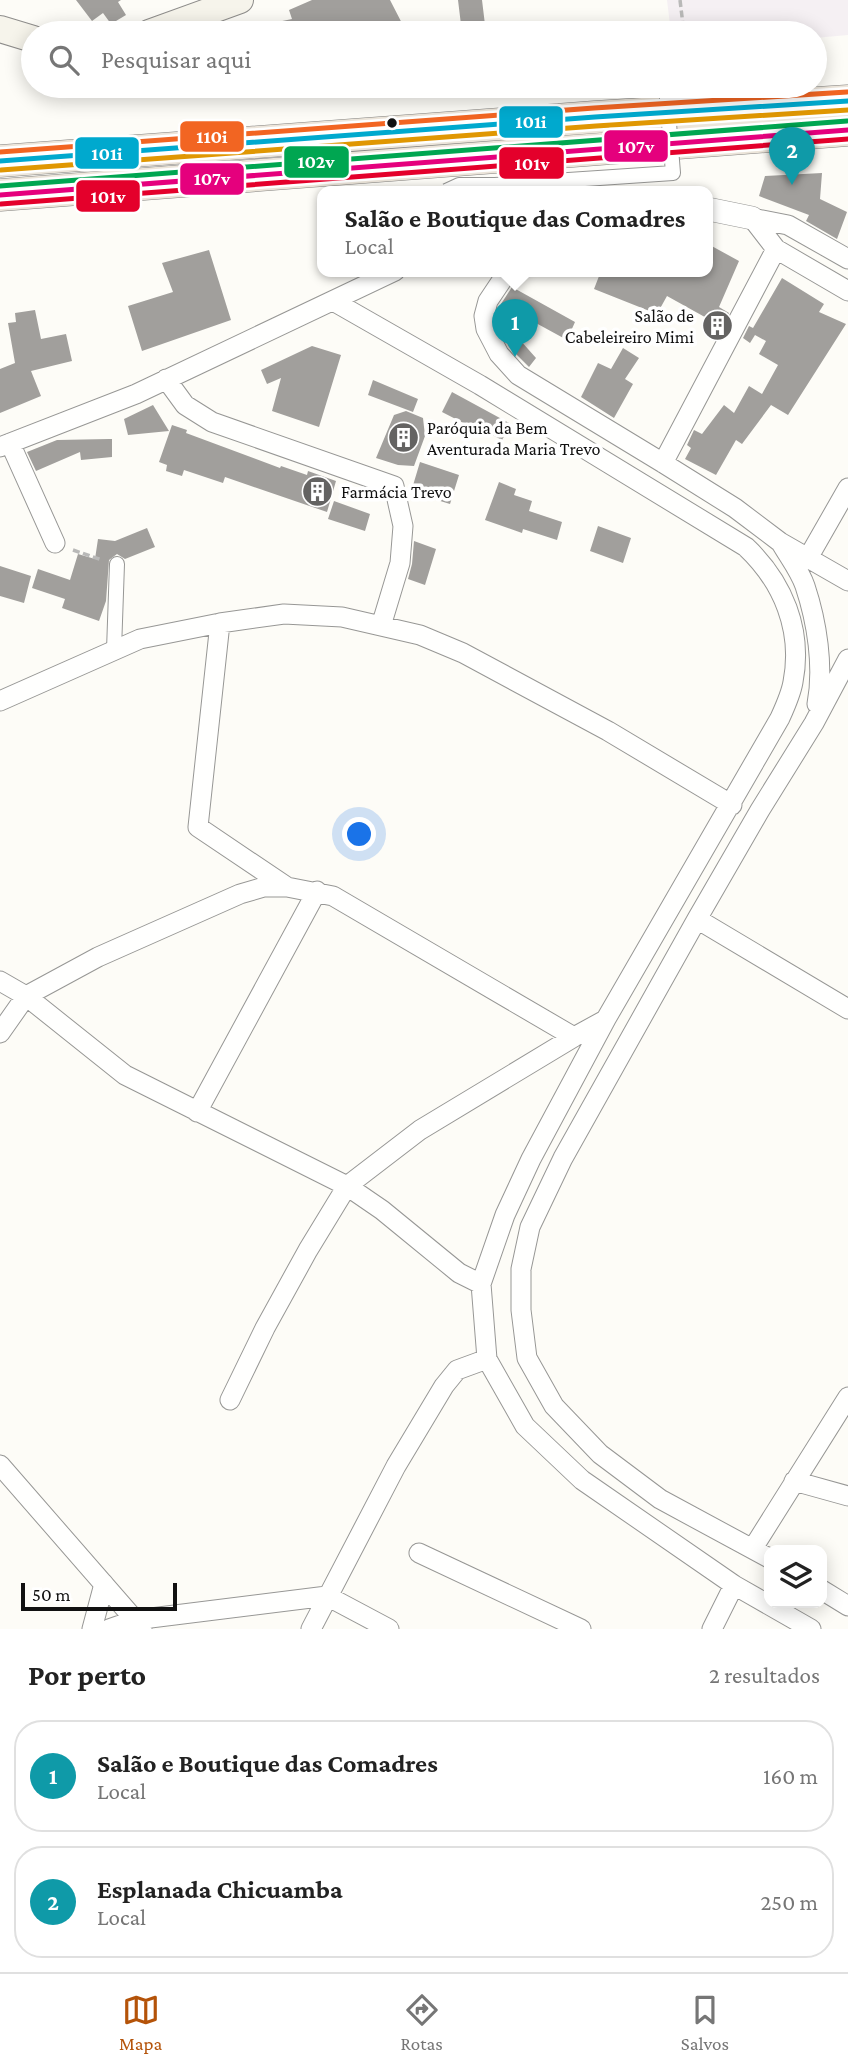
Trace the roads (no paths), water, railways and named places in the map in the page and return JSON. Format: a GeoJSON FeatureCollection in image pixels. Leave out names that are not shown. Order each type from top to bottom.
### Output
{"type":"FeatureCollection","features":[{"type":"Feature","properties":{"kind":"highway"},"geometry":{"type":"LineString","coordinates":[[0,161],[848,101]]}},
{"type":"Feature","properties":{"kind":"highway"},"geometry":{"type":"LineString","coordinates":[[0,195],[848,130]]}},
{"type":"Feature","properties":{"kind":"main road"},"geometry":{"type":"LineString","coordinates":[[182,21],[240,0]]}},
{"type":"Feature","properties":{"kind":"main road"},"geometry":{"type":"LineString","coordinates":[[0,29],[21,35]]}},
{"type":"Feature","properties":{"kind":"street"},"geometry":{"type":"LineString","coordinates":[[457,186],[673,173],[667,98]]}},
{"type":"Feature","properties":{"kind":"street"},"geometry":{"type":"LineString","coordinates":[[713,210],[788,225],[848,259]]}},
{"type":"Feature","properties":{"kind":"street"},"geometry":{"type":"LineString","coordinates":[[752,218],[776,250],[848,291]]}},
{"type":"Feature","properties":{"kind":"street"},"geometry":{"type":"LineString","coordinates":[[663,463],[776,250]]}},
{"type":"Feature","properties":{"kind":"street"},"geometry":{"type":"LineString","coordinates":[[55,543],[5,445],[136,394],[383,277]]}},
{"type":"Feature","properties":{"kind":"street"},"geometry":{"type":"LineString","coordinates":[[504,277],[488,301],[486,330],[499,354],[518,375],[735,508],[780,542],[848,581]]}},
{"type":"Feature","properties":{"kind":"street"},"geometry":{"type":"LineString","coordinates":[[333,301],[480,385],[746,547],[764,564],[779,586],[792,618],[795,656],[793,683],[780,719],[606,1019],[531,1159],[505,1214],[481,1284],[487,1359],[524,1426],[582,1480],[734,1585],[811,1629]]}},
{"type":"Feature","properties":{"kind":"street"},"geometry":{"type":"LineString","coordinates":[[166,379],[186,405],[212,422],[394,486],[403,526],[400,563],[381,626]]}},
{"type":"Feature","properties":{"kind":"street"},"geometry":{"type":"LineString","coordinates":[[808,558],[848,488]]}},
{"type":"Feature","properties":{"kind":"street"},"geometry":{"type":"LineString","coordinates":[[780,542],[804,584],[815,629],[821,682],[814,723]]}},
{"type":"Feature","properties":{"kind":"street"},"geometry":{"type":"LineString","coordinates":[[114,650],[117,565]]}},
{"type":"Feature","properties":{"kind":"street"},"geometry":{"type":"LineString","coordinates":[[0,701],[140,639],[284,614],[342,617],[420,635],[463,653],[608,731],[732,805]]}},
{"type":"Feature","properties":{"kind":"street"},"geometry":{"type":"LineString","coordinates":[[220,623],[198,827],[288,887]]}},
{"type":"Feature","properties":{"kind":"street"},"geometry":{"type":"LineString","coordinates":[[848,659],[814,723],[697,919],[563,1158],[530,1227],[521,1269],[521,1310],[527,1358],[554,1406],[600,1454],[660,1499],[761,1553],[794,1481],[848,1397]]}},
{"type":"Feature","properties":{"kind":"street"},"geometry":{"type":"LineString","coordinates":[[0,1033],[26,996],[98,957],[240,894],[264,887],[288,887],[333,896],[574,1037]]}},
{"type":"Feature","properties":{"kind":"street"},"geometry":{"type":"LineString","coordinates":[[197,1112],[317,891]]}},
{"type":"Feature","properties":{"kind":"street"},"geometry":{"type":"LineString","coordinates":[[697,919],[848,1009]]}},
{"type":"Feature","properties":{"kind":"street"},"geometry":{"type":"LineString","coordinates":[[0,981],[26,996],[125,1075],[347,1186],[382,1210],[459,1273],[481,1284]]}},
{"type":"Feature","properties":{"kind":"street"},"geometry":{"type":"LineString","coordinates":[[230,1400],[265,1328],[347,1186],[420,1130],[606,1019]]}},
{"type":"Feature","properties":{"kind":"street"},"geometry":{"type":"LineString","coordinates":[[311,1629],[396,1466],[444,1386],[457,1370],[487,1359]]}},
{"type":"Feature","properties":{"kind":"street"},"geometry":{"type":"LineString","coordinates":[[0,1465],[139,1625]]}},
{"type":"Feature","properties":{"kind":"street"},"geometry":{"type":"LineString","coordinates":[[794,1481],[848,1496]]}},
{"type":"Feature","properties":{"kind":"street"},"geometry":{"type":"LineString","coordinates":[[419,1553],[581,1629]]}},
{"type":"Feature","properties":{"kind":"street"},"geometry":{"type":"LineString","coordinates":[[92,1629],[104,1584]]}},
{"type":"Feature","properties":{"kind":"street"},"geometry":{"type":"LineString","coordinates":[[712,1629],[734,1585]]}},
{"type":"Feature","properties":{"kind":"street"},"geometry":{"type":"LineString","coordinates":[[827,1593],[848,1606]]}},
{"type":"Feature","properties":{"kind":"street"},"geometry":{"type":"LineString","coordinates":[[109,1629],[327,1596],[389,1629]]}},
{"type":"Feature","properties":{"kind":"place","name":"Esplanada Chicuamba"},"geometry":{"type":"Point","coordinates":[792,185]}},
{"type":"Feature","properties":{"kind":"place","name":"Salão de Cabeleireiro Mimi"},"geometry":{"type":"Point","coordinates":[717,326]}},
{"type":"Feature","properties":{"kind":"place","name":"Salão e Boutique das Comadres"},"geometry":{"type":"Point","coordinates":[515,357]}},
{"type":"Feature","properties":{"kind":"place","name":"Paróquia da Bem Aventurada Maria Trevo"},"geometry":{"type":"Point","coordinates":[404,438]}},
{"type":"Feature","properties":{"kind":"place","name":"Farmácia Trevo"},"geometry":{"type":"Point","coordinates":[318,492]}}]}
